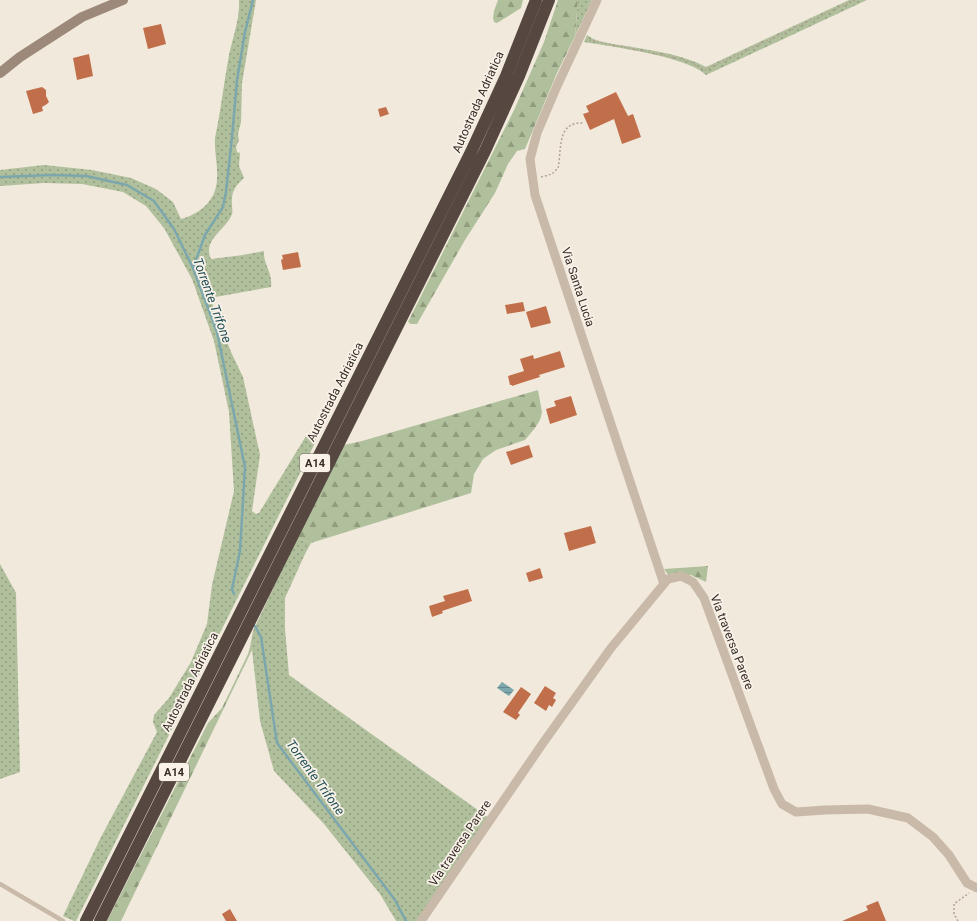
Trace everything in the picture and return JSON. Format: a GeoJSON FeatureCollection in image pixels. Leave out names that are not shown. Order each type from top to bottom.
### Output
{"type":"FeatureCollection","features":[{"type":"Feature","properties":{"kind":"highway","name":"Autostrada Adriatica"},"geometry":{"type":"LineString","coordinates":[[86,921],[471,152],[506,76],[536,0]]}},
{"type":"Feature","properties":{"kind":"highway","name":"A14"},"geometry":{"type":"LineString","coordinates":[[100,921],[484,151],[519,76],[549,0]]}},
{"type":"Feature","properties":{"kind":"main road"},"geometry":{"type":"LineString","coordinates":[[0,73],[20,57],[82,17],[123,0]]}},
{"type":"Feature","properties":{"kind":"street","name":"Via Santa Lucia"},"geometry":{"type":"LineString","coordinates":[[597,0],[537,133],[530,159],[536,195],[664,584]]}},
{"type":"Feature","properties":{"kind":"street","name":"Via traversa Parere"},"geometry":{"type":"LineString","coordinates":[[421,921],[538,750],[606,654],[668,579],[681,576],[693,582],[704,598],[774,789],[782,804],[796,812],[868,809],[908,818],[933,837],[950,855],[967,884],[974,890]]}},
{"type":"Feature","properties":{"kind":"lane"},"geometry":{"type":"LineString","coordinates":[[0,884],[63,921]]}},
{"type":"Feature","properties":{"kind":"path"},"geometry":{"type":"LineString","coordinates":[[579,38],[677,58],[690,62],[705,70],[854,0]]}},
{"type":"Feature","properties":{"kind":"path"},"geometry":{"type":"LineString","coordinates":[[533,179],[552,174],[556,171],[559,163],[560,143],[564,132],[571,125],[578,122],[584,123]]}},
{"type":"Feature","properties":{"kind":"path"},"geometry":{"type":"LineString","coordinates":[[958,921],[954,914],[954,904],[974,890]]}},
{"type":"Feature","properties":{"kind":"green space"},"geometry":{"type":"Polygon","coordinates":[[[239,0],[256,0],[242,83],[241,122],[238,134],[239,140],[236,147],[237,152],[240,153],[239,166],[244,178],[238,184],[233,193],[232,214],[212,241],[209,252],[211,259],[264,251],[265,260],[271,277],[271,287],[210,298],[231,352],[243,377],[260,455],[252,511],[256,514],[259,513],[306,436],[318,427],[315,443],[76,921],[74,921],[63,916],[101,837],[157,732],[153,722],[154,715],[169,698],[191,662],[207,624],[212,585],[234,491],[229,412],[214,341],[192,279],[164,228],[146,206],[123,192],[82,184],[44,183],[0,186],[0,170],[44,165],[92,170],[131,178],[156,189],[173,202],[181,219],[201,210],[211,199],[216,186],[217,173],[215,138],[229,55],[237,21],[239,0]]]}},
{"type":"Feature","properties":{"kind":"green space"},"geometry":{"type":"Polygon","coordinates":[[[498,0],[523,0],[521,8],[497,23],[494,22],[493,18],[498,0]]]}},
{"type":"Feature","properties":{"kind":"green space"},"geometry":{"type":"Polygon","coordinates":[[[558,0],[578,0],[575,36],[557,73],[525,149],[517,151],[508,164],[495,193],[465,240],[417,324],[411,324],[408,322],[515,108],[544,42],[558,0]]]}},
{"type":"Feature","properties":{"kind":"green space"},"geometry":{"type":"Polygon","coordinates":[[[578,0],[592,0],[575,36],[578,0]]]}},
{"type":"Feature","properties":{"kind":"green space"},"geometry":{"type":"Polygon","coordinates":[[[849,0],[867,0],[706,75],[696,68],[683,63],[648,53],[584,42],[587,35],[602,42],[679,56],[706,67],[849,0]]]}},
{"type":"Feature","properties":{"kind":"green space"},"geometry":{"type":"Polygon","coordinates":[[[538,390],[542,412],[540,420],[535,428],[525,440],[496,450],[483,459],[474,474],[471,493],[311,543],[297,538],[344,445],[538,390]]]}},
{"type":"Feature","properties":{"kind":"green space"},"geometry":{"type":"Polygon","coordinates":[[[297,538],[311,543],[285,598],[285,629],[289,675],[489,818],[419,921],[396,921],[380,894],[324,824],[274,771],[260,721],[252,650],[250,647],[253,631],[297,538]]]}},
{"type":"Feature","properties":{"kind":"green space"},"geometry":{"type":"Polygon","coordinates":[[[0,564],[16,593],[20,772],[0,779],[0,564]]]}},
{"type":"Feature","properties":{"kind":"green space"},"geometry":{"type":"Polygon","coordinates":[[[708,566],[706,582],[691,575],[669,576],[664,569],[708,566]]]}},
{"type":"Feature","properties":{"kind":"green space"},"geometry":{"type":"Polygon","coordinates":[[[250,647],[252,650],[121,921],[107,921],[208,723],[222,708],[250,647]]]}},
{"type":"Feature","properties":{"kind":"water"},"geometry":{"type":"Polygon","coordinates":[[[502,682],[514,690],[509,696],[497,688],[502,682]]]}},
{"type":"Feature","properties":{"kind":"building"},"geometry":{"type":"Polygon","coordinates":[[[161,24],[166,44],[148,49],[143,28],[161,24]]]}},
{"type":"Feature","properties":{"kind":"building"},"geometry":{"type":"Polygon","coordinates":[[[89,54],[93,76],[77,80],[73,58],[89,54]]]}},
{"type":"Feature","properties":{"kind":"building"},"geometry":{"type":"Polygon","coordinates":[[[42,87],[46,90],[46,96],[49,102],[42,107],[43,111],[33,114],[26,91],[42,87]]]}},
{"type":"Feature","properties":{"kind":"building"},"geometry":{"type":"Polygon","coordinates":[[[616,92],[628,116],[633,114],[641,137],[622,144],[614,119],[590,130],[583,114],[589,112],[586,106],[616,92]]]}},
{"type":"Feature","properties":{"kind":"building"},"geometry":{"type":"Polygon","coordinates":[[[386,107],[389,114],[380,117],[378,109],[386,107]]]}},
{"type":"Feature","properties":{"kind":"building"},"geometry":{"type":"Polygon","coordinates":[[[298,252],[301,267],[283,270],[281,260],[283,259],[282,255],[298,252]]]}},
{"type":"Feature","properties":{"kind":"building"},"geometry":{"type":"Polygon","coordinates":[[[523,302],[525,311],[507,314],[505,305],[523,302]]]}},
{"type":"Feature","properties":{"kind":"building"},"geometry":{"type":"Polygon","coordinates":[[[546,306],[551,323],[531,328],[526,312],[546,306]]]}},
{"type":"Feature","properties":{"kind":"building"},"geometry":{"type":"Polygon","coordinates":[[[560,351],[565,367],[539,375],[540,377],[512,386],[510,385],[508,376],[524,371],[520,359],[533,355],[534,359],[560,351]]]}},
{"type":"Feature","properties":{"kind":"building"},"geometry":{"type":"Polygon","coordinates":[[[571,396],[577,415],[550,424],[546,409],[556,406],[554,401],[571,396]]]}},
{"type":"Feature","properties":{"kind":"building"},"geometry":{"type":"Polygon","coordinates":[[[529,445],[533,457],[511,465],[506,452],[529,445]]]}},
{"type":"Feature","properties":{"kind":"building"},"geometry":{"type":"Polygon","coordinates":[[[591,526],[596,543],[569,551],[564,533],[591,526]]]}},
{"type":"Feature","properties":{"kind":"building"},"geometry":{"type":"Polygon","coordinates":[[[540,568],[543,578],[529,582],[526,573],[540,568]]]}},
{"type":"Feature","properties":{"kind":"building"},"geometry":{"type":"Polygon","coordinates":[[[468,589],[472,601],[442,611],[443,613],[432,617],[429,606],[445,601],[443,596],[468,589]]]}},
{"type":"Feature","properties":{"kind":"building"},"geometry":{"type":"Polygon","coordinates":[[[545,686],[556,693],[553,698],[556,700],[552,707],[549,705],[546,711],[534,703],[545,686]]]}},
{"type":"Feature","properties":{"kind":"building"},"geometry":{"type":"Polygon","coordinates":[[[521,687],[531,694],[518,713],[520,715],[516,720],[503,712],[521,687]]]}},
{"type":"Feature","properties":{"kind":"building"},"geometry":{"type":"Polygon","coordinates":[[[878,901],[886,921],[842,921],[868,910],[866,906],[878,901]]]}},
{"type":"Feature","properties":{"kind":"building"},"geometry":{"type":"Polygon","coordinates":[[[230,909],[237,921],[226,921],[222,914],[230,909]]]}},
{"type":"Feature","properties":{"kind":"waterway"},"geometry":{"type":"LineString","coordinates":[[193,268],[205,235],[223,207],[226,192],[237,80],[245,32],[253,0]]}},
{"type":"Feature","properties":{"kind":"waterway","name":"Torrente Trifone"},"geometry":{"type":"LineString","coordinates":[[0,177],[52,175],[86,176],[127,185],[154,201],[174,229],[193,268],[217,332],[245,467],[240,551],[232,589],[234,594]]}},
{"type":"Feature","properties":{"kind":"waterway","name":"Torrente Trifone"},"geometry":{"type":"LineString","coordinates":[[255,626],[261,637],[277,743],[395,900],[406,921]]}}]}
